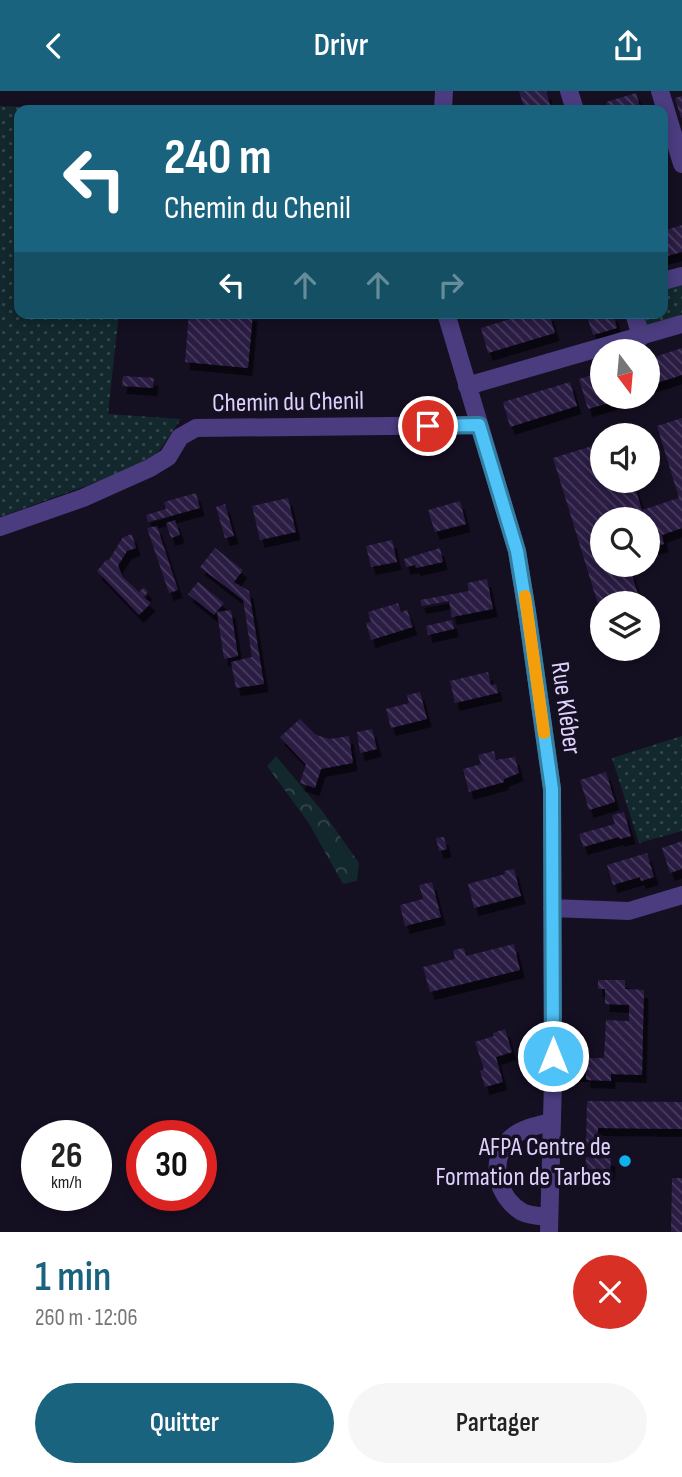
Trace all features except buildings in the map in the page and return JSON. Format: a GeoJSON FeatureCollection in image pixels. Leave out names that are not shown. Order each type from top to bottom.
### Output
{"type":"FeatureCollection","features":[{"type":"Feature","properties":{"kind":"street"},"geometry":{"type":"LineString","coordinates":[[668,118],[682,164]]}},
{"type":"Feature","properties":{"kind":"street","name":"Rue Kléber"},"geometry":{"type":"LineString","coordinates":[[448,319],[517,551],[552,789],[552,1122],[549,1225],[524,1213],[508,1201],[500,1186],[496,1166],[502,1149],[513,1136],[552,1122]]}},
{"type":"Feature","properties":{"kind":"street"},"geometry":{"type":"LineString","coordinates":[[636,319],[641,337]]}},
{"type":"Feature","properties":{"kind":"street"},"geometry":{"type":"LineString","coordinates":[[467,386],[682,324]]}},
{"type":"Feature","properties":{"kind":"street","name":"Chemin du Chenil"},"geometry":{"type":"LineString","coordinates":[[0,527],[83,498],[150,468],[168,457],[180,437],[196,428],[479,425]]}},
{"type":"Feature","properties":{"kind":"street"},"geometry":{"type":"LineString","coordinates":[[552,908],[629,911],[682,895]]}},
{"type":"Feature","properties":{"kind":"green space"},"geometry":{"type":"Polygon","coordinates":[[[0,106],[14,106],[14,319],[118,319],[108,414],[181,419],[159,451],[141,466],[0,517],[0,106]]]}},
{"type":"Feature","properties":{"kind":"green space"},"geometry":{"type":"Polygon","coordinates":[[[682,281],[682,319],[651,327],[645,325],[644,319],[668,319],[668,285],[682,281]]]}},
{"type":"Feature","properties":{"kind":"green space"},"geometry":{"type":"Polygon","coordinates":[[[682,736],[682,831],[639,843],[612,758],[682,736]]]}},
{"type":"Feature","properties":{"kind":"green space"},"geometry":{"type":"Polygon","coordinates":[[[276,756],[323,812],[359,863],[357,881],[343,884],[308,822],[267,766],[276,756]]]}},
{"type":"Feature","properties":{"kind":"slow traffic"},"geometry":{"type":"LineString","coordinates":[[525,596],[544,733]]}},
{"type":"Feature","properties":{"kind":"place","name":"AFPA Centre de Formation de Tarbes"},"geometry":{"type":"Point","coordinates":[625,1161]}},
{"type":"Feature","properties":{"kind":"route"},"geometry":{"type":"LineString","coordinates":[[428,426],[479,425],[517,551],[552,789],[553,1056]]}}]}
